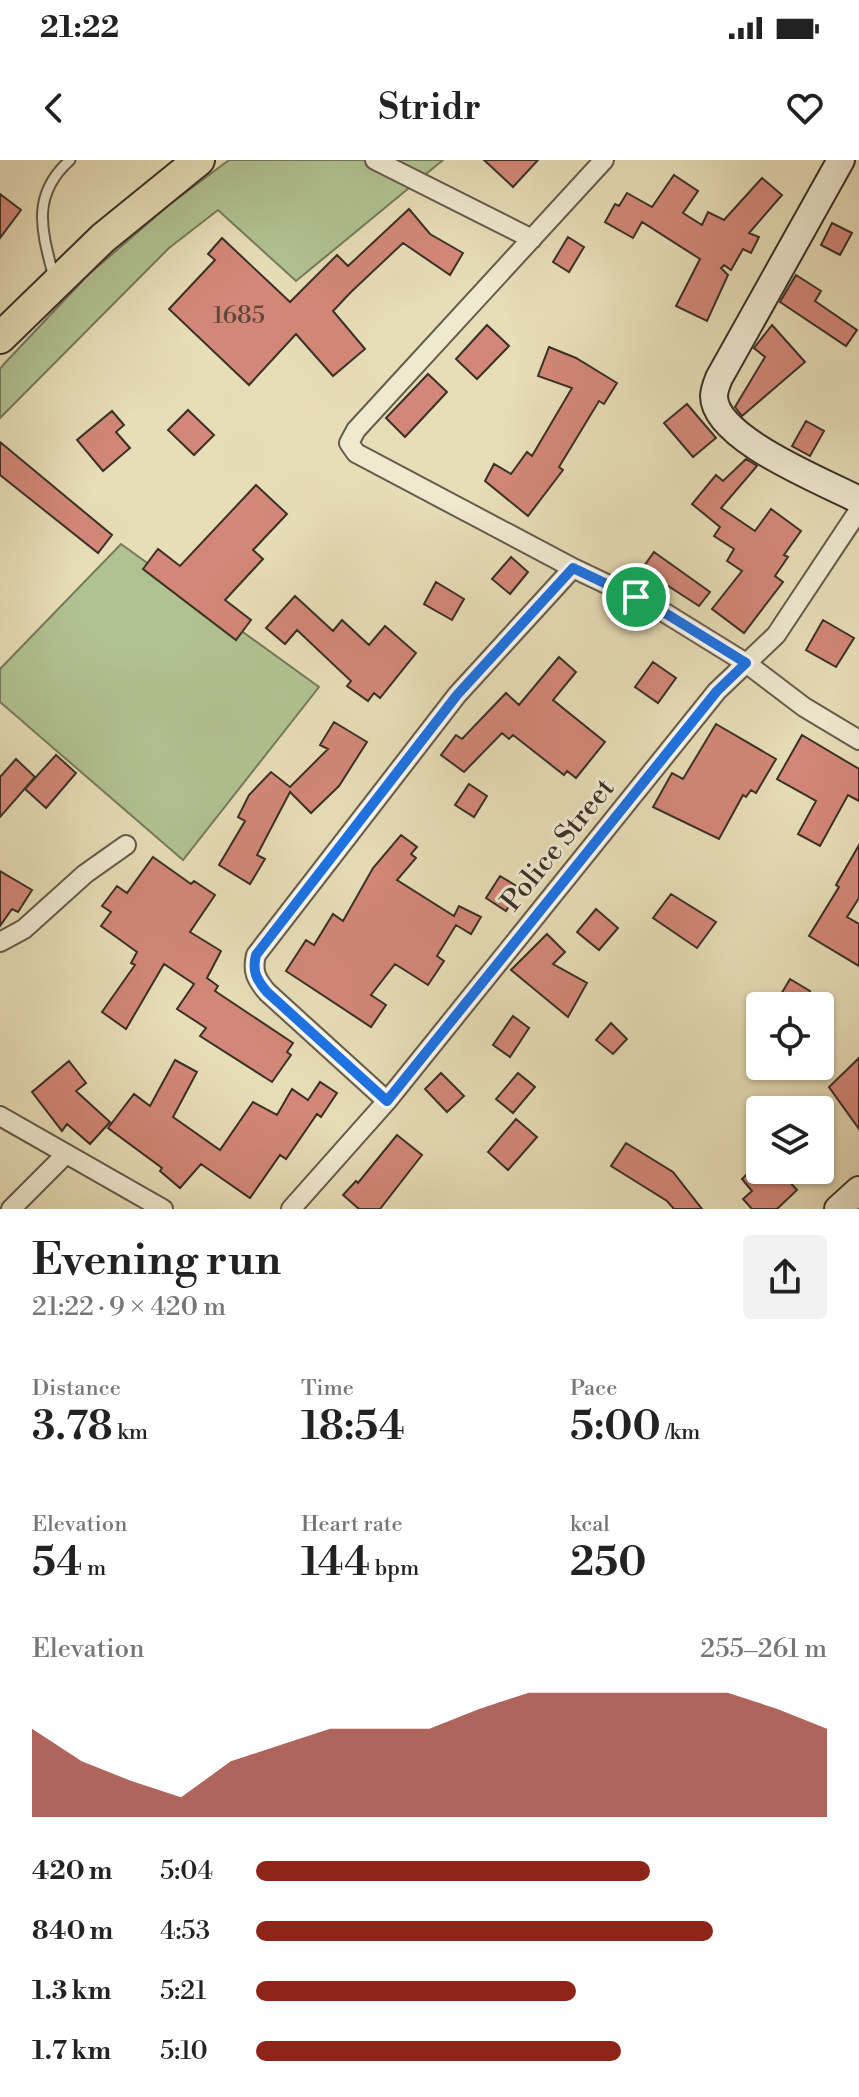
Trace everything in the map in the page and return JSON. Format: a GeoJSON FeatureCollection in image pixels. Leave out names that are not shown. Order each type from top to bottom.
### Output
{"type":"FeatureCollection","features":[{"type":"Feature","properties":{"kind":"main road"},"geometry":{"type":"LineString","coordinates":[[0,338],[103,238],[199,160]]}},
{"type":"Feature","properties":{"kind":"street"},"geometry":{"type":"LineString","coordinates":[[375,160],[532,239]]}},
{"type":"Feature","properties":{"kind":"street"},"geometry":{"type":"LineString","coordinates":[[604,160],[356,430],[349,443],[356,453],[573,568],[657,608],[746,663],[804,707],[859,740]]}},
{"type":"Feature","properties":{"kind":"street"},"geometry":{"type":"LineString","coordinates":[[841,160],[719,378],[714,396],[718,412],[740,438],[859,500]]}},
{"type":"Feature","properties":{"kind":"street","name":"Police Street"},"geometry":{"type":"LineString","coordinates":[[291,1209],[387,1101],[717,691],[776,635],[859,510]]}},
{"type":"Feature","properties":{"kind":"street"},"geometry":{"type":"LineString","coordinates":[[387,1101],[267,992],[257,980],[253,967],[256,955],[457,695],[573,568]]}},
{"type":"Feature","properties":{"kind":"street"},"geometry":{"type":"LineString","coordinates":[[0,942],[24,929],[85,874],[126,845]]}},
{"type":"Feature","properties":{"kind":"street"},"geometry":{"type":"LineString","coordinates":[[0,1116],[163,1209]]}},
{"type":"Feature","properties":{"kind":"street"},"geometry":{"type":"LineString","coordinates":[[11,1209],[66,1154]]}},
{"type":"Feature","properties":{"kind":"street"},"geometry":{"type":"LineString","coordinates":[[838,1209],[859,1190]]}},
{"type":"Feature","properties":{"kind":"lane"},"geometry":{"type":"LineString","coordinates":[[55,283],[42,230],[43,201],[47,186],[70,160]]}},
{"type":"Feature","properties":{"kind":"green space"},"geometry":{"type":"Polygon","coordinates":[[[229,160],[443,160],[296,281],[218,210],[169,248],[0,418],[0,369],[4,364],[88,275],[169,205],[229,160]]]}},
{"type":"Feature","properties":{"kind":"green space"},"geometry":{"type":"Polygon","coordinates":[[[121,544],[319,687],[183,860],[0,702],[0,669],[121,544]]]}},
{"type":"Feature","properties":{"kind":"building"},"geometry":{"type":"Polygon","coordinates":[[[484,160],[538,160],[513,187],[484,160]]]}},
{"type":"Feature","properties":{"kind":"building"},"geometry":{"type":"Polygon","coordinates":[[[674,175],[698,191],[683,213],[702,225],[708,212],[724,220],[762,178],[782,195],[749,233],[759,237],[751,253],[743,249],[731,270],[724,265],[721,268],[728,275],[707,321],[676,306],[700,259],[642,222],[633,238],[605,222],[615,204],[619,206],[627,193],[652,207],[674,175]]]}},
{"type":"Feature","properties":{"kind":"building"},"geometry":{"type":"Polygon","coordinates":[[[0,194],[21,210],[0,238],[0,194]]]}},
{"type":"Feature","properties":{"kind":"building"},"geometry":{"type":"Polygon","coordinates":[[[409,209],[430,234],[463,253],[450,275],[403,243],[351,292],[333,311],[365,349],[333,376],[296,334],[249,385],[169,309],[215,260],[208,254],[222,238],[290,302],[337,255],[348,266],[409,209]]]}},
{"type":"Feature","properties":{"kind":"building"},"geometry":{"type":"Polygon","coordinates":[[[832,223],[852,233],[840,255],[821,245],[832,223]]]}},
{"type":"Feature","properties":{"kind":"building"},"geometry":{"type":"Polygon","coordinates":[[[568,237],[584,247],[569,272],[553,262],[568,237]]]}},
{"type":"Feature","properties":{"kind":"building"},"geometry":{"type":"Polygon","coordinates":[[[796,275],[821,291],[815,301],[857,330],[846,346],[780,302],[796,275]]]}},
{"type":"Feature","properties":{"kind":"building"},"geometry":{"type":"Polygon","coordinates":[[[487,325],[509,346],[477,379],[456,359],[487,325]]]}},
{"type":"Feature","properties":{"kind":"building"},"geometry":{"type":"Polygon","coordinates":[[[772,325],[805,362],[742,416],[735,407],[765,357],[754,348],[772,325]]]}},
{"type":"Feature","properties":{"kind":"building"},"geometry":{"type":"Polygon","coordinates":[[[549,347],[576,358],[617,383],[604,404],[599,401],[559,467],[563,470],[528,516],[485,481],[494,464],[511,474],[527,452],[532,456],[572,388],[538,376],[549,347]]]}},
{"type":"Feature","properties":{"kind":"building"},"geometry":{"type":"Polygon","coordinates":[[[428,374],[447,392],[405,437],[386,418],[428,374]]]}},
{"type":"Feature","properties":{"kind":"building"},"geometry":{"type":"Polygon","coordinates":[[[687,404],[716,438],[693,457],[664,423],[687,404]]]}},
{"type":"Feature","properties":{"kind":"building"},"geometry":{"type":"Polygon","coordinates":[[[188,410],[214,435],[194,455],[168,430],[188,410]]]}},
{"type":"Feature","properties":{"kind":"building"},"geometry":{"type":"Polygon","coordinates":[[[112,411],[124,425],[116,432],[130,448],[103,471],[77,440],[112,411]]]}},
{"type":"Feature","properties":{"kind":"building"},"geometry":{"type":"Polygon","coordinates":[[[806,421],[824,431],[810,456],[792,446],[806,421]]]}},
{"type":"Feature","properties":{"kind":"building"},"geometry":{"type":"Polygon","coordinates":[[[0,442],[112,535],[98,553],[0,475],[0,442]]]}},
{"type":"Feature","properties":{"kind":"building"},"geometry":{"type":"Polygon","coordinates":[[[746,459],[757,466],[721,508],[755,531],[771,509],[801,531],[784,555],[788,557],[775,576],[783,582],[744,633],[712,609],[742,571],[727,561],[734,549],[714,536],[720,527],[692,504],[716,475],[723,481],[746,459]]]}},
{"type":"Feature","properties":{"kind":"building"},"geometry":{"type":"Polygon","coordinates":[[[256,485],[287,514],[253,550],[263,559],[225,600],[251,620],[236,640],[143,569],[158,549],[180,566],[256,485]]]}},
{"type":"Feature","properties":{"kind":"building"},"geometry":{"type":"Polygon","coordinates":[[[654,552],[710,592],[699,606],[642,569],[654,552]]]}},
{"type":"Feature","properties":{"kind":"building"},"geometry":{"type":"Polygon","coordinates":[[[511,557],[528,572],[510,594],[492,579],[511,557]]]}},
{"type":"Feature","properties":{"kind":"building"},"geometry":{"type":"Polygon","coordinates":[[[436,582],[464,599],[452,620],[424,604],[436,582]]]}},
{"type":"Feature","properties":{"kind":"building"},"geometry":{"type":"Polygon","coordinates":[[[295,596],[333,631],[342,620],[369,645],[385,626],[416,653],[380,698],[374,693],[368,701],[347,686],[351,681],[297,630],[285,644],[266,628],[295,596]]]}},
{"type":"Feature","properties":{"kind":"building"},"geometry":{"type":"Polygon","coordinates":[[[823,620],[854,638],[836,667],[806,650],[823,620]]]}},
{"type":"Feature","properties":{"kind":"building"},"geometry":{"type":"Polygon","coordinates":[[[559,657],[576,672],[553,700],[605,742],[576,778],[567,771],[564,775],[513,735],[509,739],[502,733],[464,772],[441,755],[456,735],[462,739],[506,693],[519,705],[559,657]]]}},
{"type":"Feature","properties":{"kind":"building"},"geometry":{"type":"Polygon","coordinates":[[[653,662],[676,678],[658,703],[635,687],[653,662]]]}},
{"type":"Feature","properties":{"kind":"building"},"geometry":{"type":"Polygon","coordinates":[[[334,722],[367,742],[339,786],[311,813],[290,792],[257,855],[265,859],[250,884],[219,865],[245,821],[238,817],[249,795],[271,772],[290,787],[328,749],[320,745],[334,722]]]}},
{"type":"Feature","properties":{"kind":"building"},"geometry":{"type":"Polygon","coordinates":[[[716,724],[776,759],[756,793],[751,790],[746,797],[743,795],[719,839],[653,807],[672,773],[683,779],[716,724]]]}},
{"type":"Feature","properties":{"kind":"building"},"geometry":{"type":"Polygon","coordinates":[[[802,735],[859,769],[859,801],[848,795],[820,846],[798,834],[816,801],[777,779],[802,735]]]}},
{"type":"Feature","properties":{"kind":"building"},"geometry":{"type":"Polygon","coordinates":[[[56,755],[76,773],[46,808],[25,789],[56,755]]]}},
{"type":"Feature","properties":{"kind":"building"},"geometry":{"type":"Polygon","coordinates":[[[16,759],[35,777],[0,817],[0,777],[16,759]]]}},
{"type":"Feature","properties":{"kind":"building"},"geometry":{"type":"Polygon","coordinates":[[[469,784],[487,796],[474,817],[455,805],[469,784]]]}},
{"type":"Feature","properties":{"kind":"building"},"geometry":{"type":"Polygon","coordinates":[[[401,835],[417,847],[411,854],[416,858],[397,880],[454,916],[459,906],[481,917],[471,934],[456,925],[437,956],[444,961],[428,985],[395,964],[371,995],[386,1005],[371,1027],[286,971],[306,940],[314,945],[333,914],[343,921],[373,868],[401,835]]]}},
{"type":"Feature","properties":{"kind":"building"},"geometry":{"type":"Polygon","coordinates":[[[859,845],[859,898],[847,917],[859,924],[859,966],[809,936],[839,887],[836,885],[859,845]]]}},
{"type":"Feature","properties":{"kind":"building"},"geometry":{"type":"Polygon","coordinates":[[[153,857],[191,884],[194,881],[215,895],[190,932],[221,951],[207,978],[218,986],[215,991],[293,1043],[287,1052],[291,1055],[272,1082],[200,1036],[206,1028],[177,1009],[194,984],[164,964],[126,1029],[102,1012],[135,965],[131,963],[137,952],[101,926],[111,912],[102,906],[117,886],[127,893],[153,857]]]}},
{"type":"Feature","properties":{"kind":"building"},"geometry":{"type":"Polygon","coordinates":[[[0,871],[32,890],[18,912],[12,909],[0,926],[0,871]]]}},
{"type":"Feature","properties":{"kind":"building"},"geometry":{"type":"Polygon","coordinates":[[[500,876],[520,888],[506,911],[486,898],[500,876]]]}},
{"type":"Feature","properties":{"kind":"building"},"geometry":{"type":"Polygon","coordinates":[[[671,894],[716,922],[697,948],[653,918],[671,894]]]}},
{"type":"Feature","properties":{"kind":"building"},"geometry":{"type":"Polygon","coordinates":[[[596,909],[618,928],[599,950],[577,932],[596,909]]]}},
{"type":"Feature","properties":{"kind":"building"},"geometry":{"type":"Polygon","coordinates":[[[547,934],[565,952],[553,964],[587,983],[568,1017],[511,970],[547,934]]]}},
{"type":"Feature","properties":{"kind":"building"},"geometry":{"type":"Polygon","coordinates":[[[790,979],[810,991],[809,992],[782,992],[790,979]]]}},
{"type":"Feature","properties":{"kind":"building"},"geometry":{"type":"Polygon","coordinates":[[[513,1016],[529,1028],[510,1057],[493,1045],[513,1016]]]}},
{"type":"Feature","properties":{"kind":"building"},"geometry":{"type":"Polygon","coordinates":[[[611,1023],[627,1039],[613,1054],[596,1040],[611,1023]]]}},
{"type":"Feature","properties":{"kind":"building"},"geometry":{"type":"Polygon","coordinates":[[[859,1058],[859,1129],[829,1087],[859,1058]]]}},
{"type":"Feature","properties":{"kind":"building"},"geometry":{"type":"Polygon","coordinates":[[[175,1060],[197,1072],[173,1117],[220,1150],[253,1102],[277,1115],[292,1089],[308,1100],[320,1082],[337,1093],[321,1117],[317,1114],[286,1159],[280,1155],[250,1198],[201,1164],[180,1188],[160,1171],[162,1168],[108,1128],[134,1094],[150,1106],[175,1060]]]}},
{"type":"Feature","properties":{"kind":"building"},"geometry":{"type":"Polygon","coordinates":[[[69,1061],[86,1083],[76,1091],[110,1122],[90,1144],[67,1124],[62,1131],[32,1092],[69,1061]]]}},
{"type":"Feature","properties":{"kind":"building"},"geometry":{"type":"Polygon","coordinates":[[[441,1073],[464,1096],[447,1112],[425,1089],[441,1073]]]}},
{"type":"Feature","properties":{"kind":"building"},"geometry":{"type":"Polygon","coordinates":[[[518,1073],[535,1087],[513,1113],[496,1099],[518,1073]]]}},
{"type":"Feature","properties":{"kind":"building"},"geometry":{"type":"Polygon","coordinates":[[[516,1119],[537,1137],[508,1170],[488,1152],[516,1119]]]}},
{"type":"Feature","properties":{"kind":"building"},"geometry":{"type":"Polygon","coordinates":[[[397,1135],[422,1155],[380,1209],[359,1209],[343,1195],[356,1181],[358,1183],[397,1135]]]}},
{"type":"Feature","properties":{"kind":"building"},"geometry":{"type":"Polygon","coordinates":[[[626,1143],[673,1172],[702,1209],[674,1209],[667,1201],[611,1166],[626,1143]]]}},
{"type":"Feature","properties":{"kind":"building"},"geometry":{"type":"Polygon","coordinates":[[[746,1184],[792,1184],[797,1190],[777,1209],[752,1209],[743,1199],[752,1191],[746,1184]]]}},
{"type":"Feature","properties":{"kind":"route"},"geometry":{"type":"LineString","coordinates":[[573,568],[636,597],[746,663],[717,691],[387,1101],[267,992],[257,980],[253,967],[256,955],[416,745],[491,655],[573,568]]}}]}
